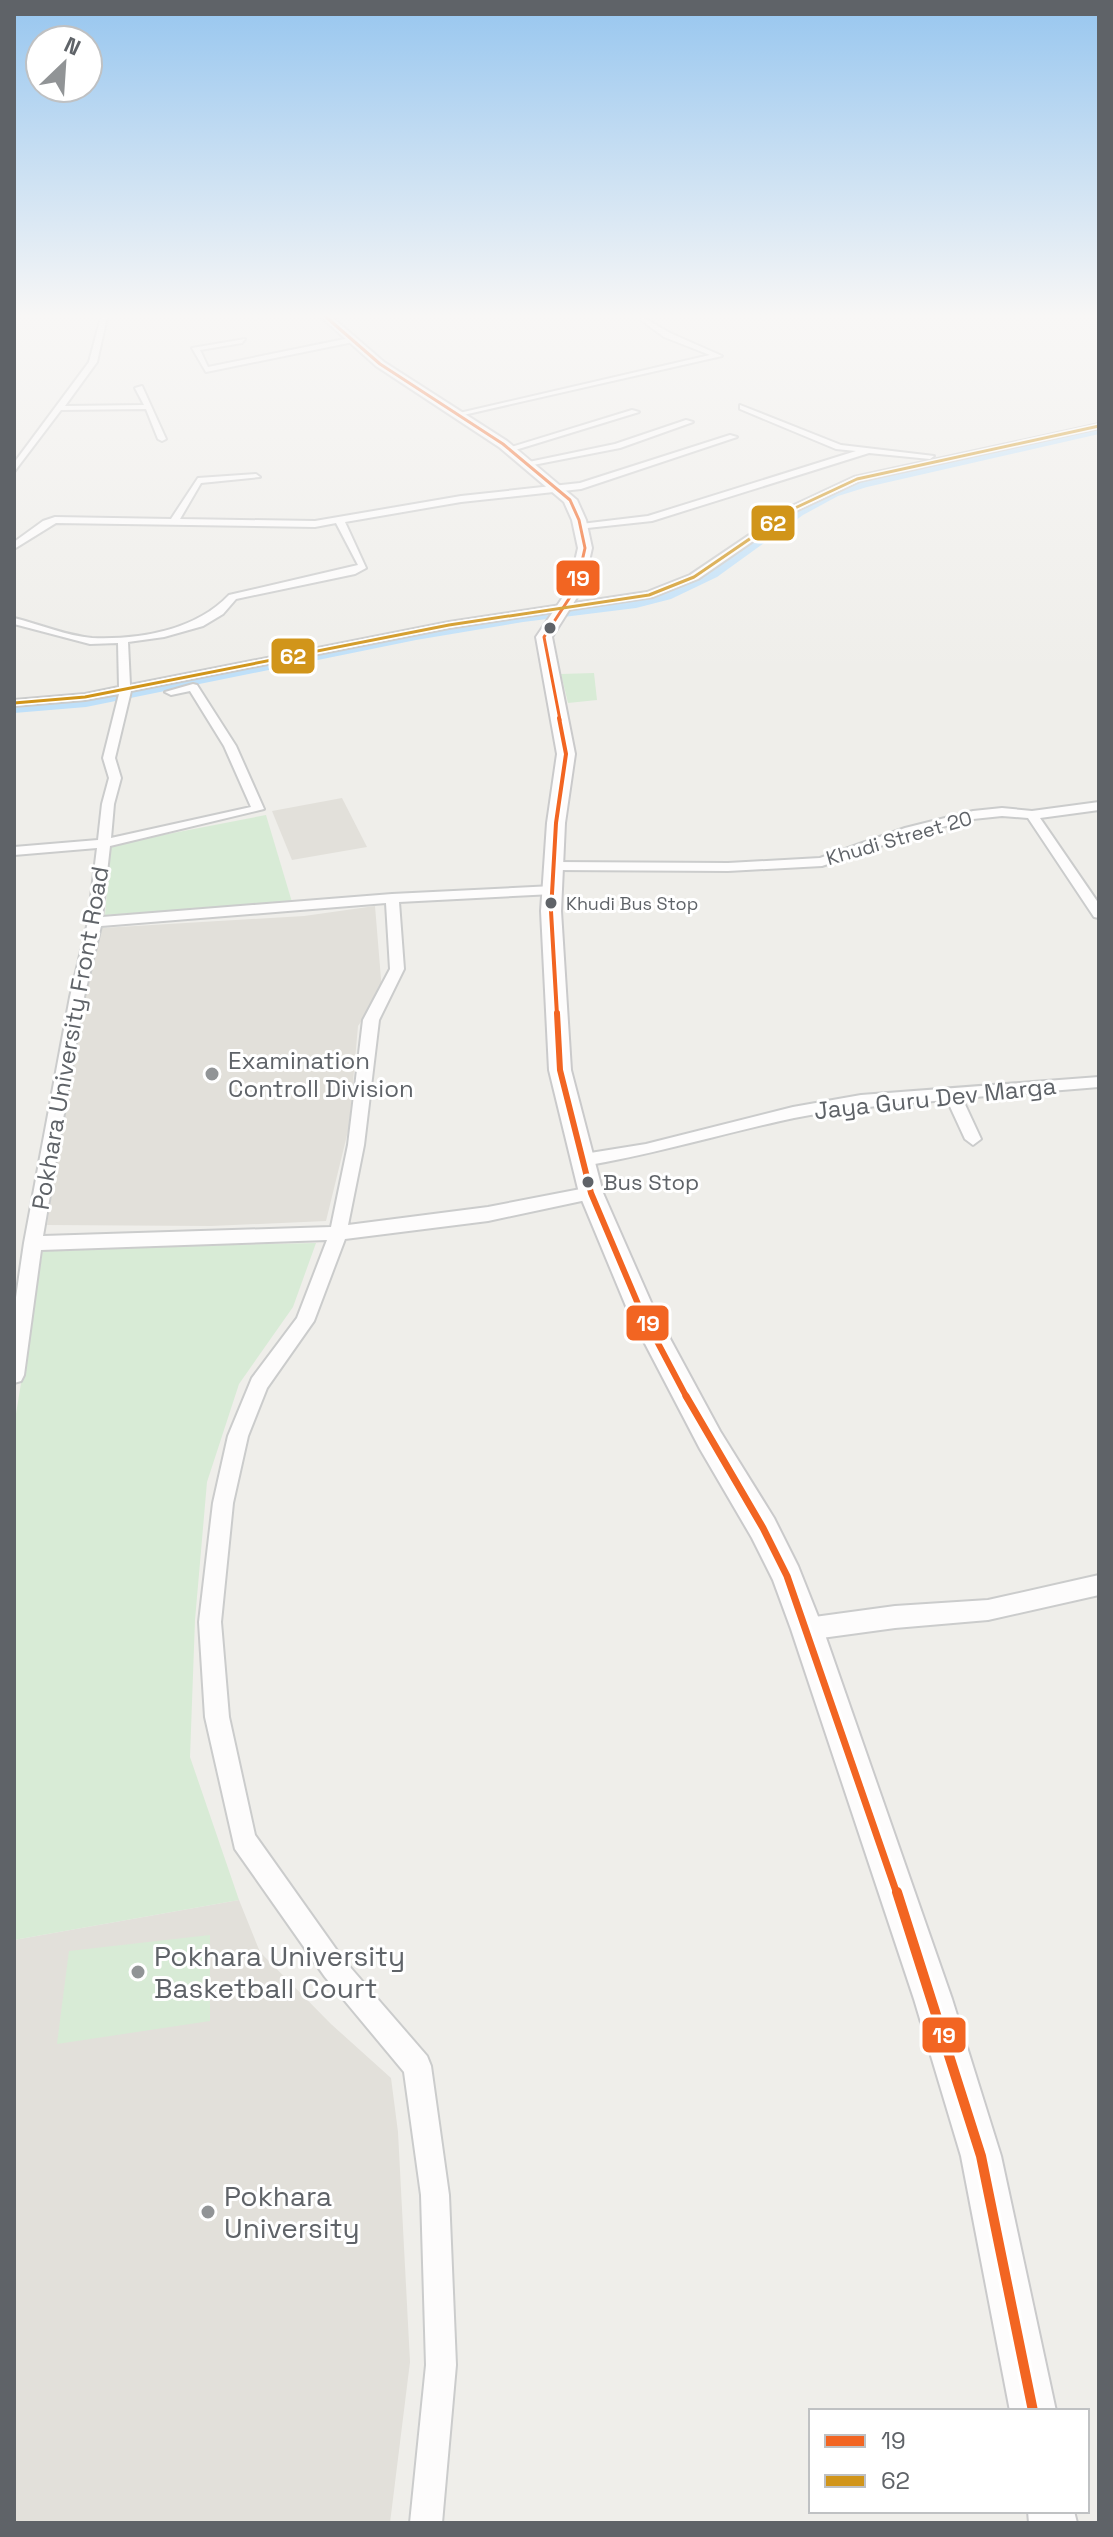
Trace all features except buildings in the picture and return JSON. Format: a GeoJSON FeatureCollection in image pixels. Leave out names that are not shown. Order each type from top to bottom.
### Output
{"type":"FeatureCollection","features":[{"type":"Feature","properties":{"kind":"main road"},"geometry":{"type":"LineString","coordinates":[[490,435],[528,463],[570,500],[581,527],[585,548],[576,588],[544,637],[566,754],[556,823],[551,911],[560,1070],[591,1193],[641,1311],[710,1440],[763,1528],[787,1576],[807,1629],[933,1999],[981,2156],[1033,2409]]}},
{"type":"Feature","properties":{"kind":"street"},"geometry":{"type":"LineString","coordinates":[[14,469],[39,435]]}},
{"type":"Feature","properties":{"kind":"street"},"geometry":{"type":"LineString","coordinates":[[509,449],[555,435]]}},
{"type":"Feature","properties":{"kind":"street"},"geometry":{"type":"LineString","coordinates":[[528,463],[617,446],[649,435]]}},
{"type":"Feature","properties":{"kind":"street"},"geometry":{"type":"LineString","coordinates":[[805,435],[817,441],[866,451],[949,458]]}},
{"type":"Feature","properties":{"kind":"street"},"geometry":{"type":"LineString","coordinates":[[14,703],[85,697],[449,625],[559,614],[649,595],[694,577],[795,508],[831,489],[857,479],[1055,435]]}},
{"type":"Feature","properties":{"kind":"street"},"geometry":{"type":"LineString","coordinates":[[14,546],[55,520],[315,524],[461,499],[581,486],[733,437]]}},
{"type":"Feature","properties":{"kind":"street"},"geometry":{"type":"LineString","coordinates":[[581,527],[649,519],[866,451]]}},
{"type":"Feature","properties":{"kind":"street"},"geometry":{"type":"LineString","coordinates":[[173,523],[198,481],[256,477]]}},
{"type":"Feature","properties":{"kind":"street"},"geometry":{"type":"LineString","coordinates":[[14,621],[90,641],[164,634],[199,624],[219,612],[233,597],[355,571],[363,566],[339,520]]}},
{"type":"Feature","properties":{"kind":"street","name":"Pokhara University Front Road"},"geometry":{"type":"LineString","coordinates":[[14,1375],[33,1243],[77,997],[95,922],[115,778],[109,758],[126,689],[123,639]]}},
{"type":"Feature","properties":{"kind":"street"},"geometry":{"type":"LineString","coordinates":[[14,851],[104,843],[258,809],[226,736],[193,687],[166,694],[161,682]]}},
{"type":"Feature","properties":{"kind":"street","name":"Khudi Street 20"},"geometry":{"type":"LineString","coordinates":[[95,922],[392,898],[554,878],[822,862],[910,831],[973,815],[1002,812],[1032,815],[1099,806]]}},
{"type":"Feature","properties":{"kind":"street"},"geometry":{"type":"LineString","coordinates":[[1032,815],[1099,914]]}},
{"type":"Feature","properties":{"kind":"street"},"geometry":{"type":"LineString","coordinates":[[392,898],[397,969],[371,1020],[356,1145],[338,1233],[305,1321],[259,1384],[238,1436],[223,1503],[210,1622],[217,1717],[244,1840],[334,1968],[417,2066],[435,2195],[441,2365],[426,2523]]}},
{"type":"Feature","properties":{"kind":"street","name":"Jaya Guru Dev Marga"},"geometry":{"type":"LineString","coordinates":[[584,1160],[646,1150],[793,1113],[861,1101],[1099,1082]]}},
{"type":"Feature","properties":{"kind":"street"},"geometry":{"type":"LineString","coordinates":[[952,1093],[973,1139]]}},
{"type":"Feature","properties":{"kind":"street"},"geometry":{"type":"LineString","coordinates":[[33,1243],[338,1233],[488,1214],[591,1193]]}},
{"type":"Feature","properties":{"kind":"street"},"geometry":{"type":"LineString","coordinates":[[807,1629],[895,1617],[988,1610],[1099,1585]]}},
{"type":"Feature","properties":{"kind":"shaded area"},"geometry":{"type":"Polygon","coordinates":[[[342,798],[367,847],[292,860],[272,811],[342,798]]]}},
{"type":"Feature","properties":{"kind":"shaded area","name":"Examination Controll Division"},"geometry":{"type":"Polygon","coordinates":[[[375,906],[382,991],[358,1026],[349,1127],[326,1221],[211,1226],[47,1225],[77,1026],[102,928],[304,916],[375,906]]]}},
{"type":"Feature","properties":{"kind":"shaded area","name":"Pokhara University"},"geometry":{"type":"Polygon","coordinates":[[[239,1900],[260,1952],[331,2024],[391,2078],[398,2132],[410,2362],[390,2523],[14,2523],[14,1940],[239,1900]]]}},
{"type":"Feature","properties":{"kind":"green space"},"geometry":{"type":"Polygon","coordinates":[[[594,673],[597,700],[568,703],[561,674],[594,673]]]}},
{"type":"Feature","properties":{"kind":"green space"},"geometry":{"type":"Polygon","coordinates":[[[266,815],[292,902],[105,915],[111,845],[266,815]]]}},
{"type":"Feature","properties":{"kind":"green space"},"geometry":{"type":"Polygon","coordinates":[[[316,1243],[293,1307],[239,1384],[207,1482],[195,1620],[190,1757],[239,1900],[14,1940],[14,1426],[43,1249],[316,1243]]]}},
{"type":"Feature","properties":{"kind":"green space","name":"Pokhara University Basketball Court"},"geometry":{"type":"Polygon","coordinates":[[[210,1935],[210,2021],[57,2044],[69,1951],[210,1935]]]}},
{"type":"Feature","properties":{"kind":"waterway"},"geometry":{"type":"LineString","coordinates":[[14,709],[86,703],[416,636],[523,618],[636,604],[667,596],[713,574],[799,513],[834,494],[864,484],[1080,435]]}},
{"type":"Feature","properties":{"kind":"transit line","name":"19"},"geometry":{"type":"LineString","coordinates":[[490,435],[570,500],[579,520],[585,548],[576,588],[544,637],[566,754],[556,823],[551,911],[560,1070],[591,1193],[641,1311],[710,1440],[763,1528],[787,1576],[807,1629],[933,1999],[981,2156],[1033,2409]]}},
{"type":"Feature","properties":{"kind":"transit line","name":"62"},"geometry":{"type":"LineString","coordinates":[[14,703],[85,697],[449,625],[649,595],[694,577],[795,508],[857,479],[1056,435]]}},
{"type":"Feature","properties":{"kind":"place","name":"Khudi Bus Stop"},"geometry":{"type":"Point","coordinates":[551,903]}},
{"type":"Feature","properties":{"kind":"place","name":"Examination Controll Division"},"geometry":{"type":"Point","coordinates":[212,1074]}},
{"type":"Feature","properties":{"kind":"place","name":"Bus Stop"},"geometry":{"type":"Point","coordinates":[588,1182]}},
{"type":"Feature","properties":{"kind":"place","name":"Pokhara University Basketball Court"},"geometry":{"type":"Point","coordinates":[138,1972]}},
{"type":"Feature","properties":{"kind":"place","name":"Pokhara University"},"geometry":{"type":"Point","coordinates":[208,2212]}}]}
